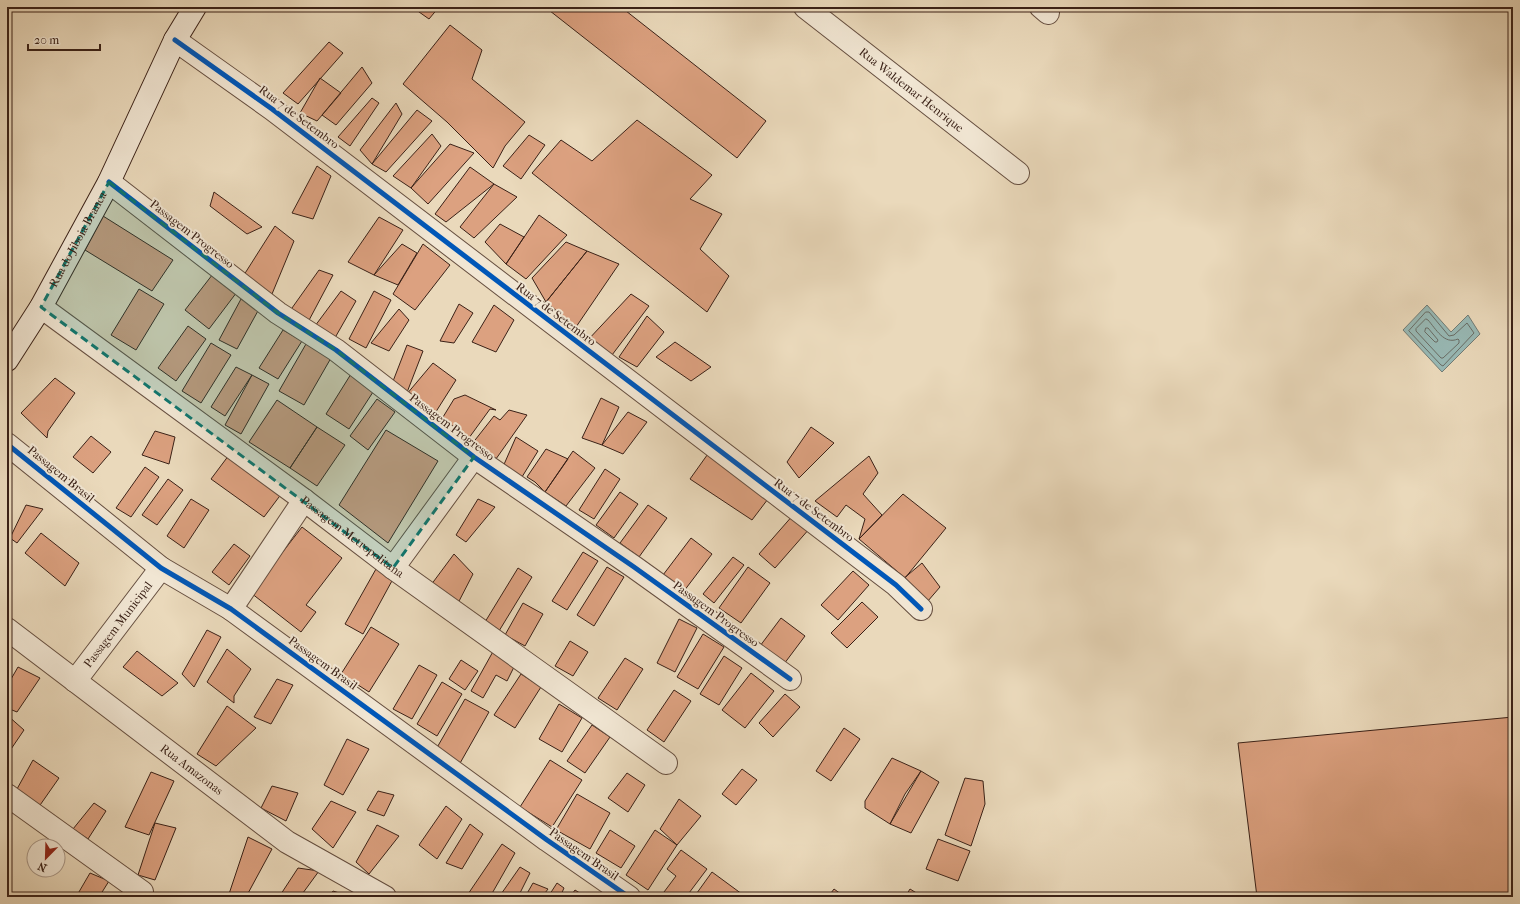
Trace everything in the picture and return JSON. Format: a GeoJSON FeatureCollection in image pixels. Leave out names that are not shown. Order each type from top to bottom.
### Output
{"type":"FeatureCollection","features":[{"type":"Feature","properties":{"kind":"street","name":"Rua do Jiboia Branca"},"geometry":{"type":"LineString","coordinates":[[7,360],[41,307],[109,182],[175,40],[195,7]]}},
{"type":"Feature","properties":{"kind":"street","name":"Rua Waldemar Henrique"},"geometry":{"type":"LineString","coordinates":[[805,7],[1018,173]]}},
{"type":"Feature","properties":{"kind":"street","name":"Rua 7 de Setembro"},"geometry":{"type":"LineString","coordinates":[[175,40],[278,114],[896,585],[922,609]]}},
{"type":"Feature","properties":{"kind":"street","name":"Passagem Progresso"},"geometry":{"type":"LineString","coordinates":[[109,182],[278,312],[336,350],[474,457],[634,567],[790,679]]}},
{"type":"Feature","properties":{"kind":"street","name":"Passagem Metropolitana"},"geometry":{"type":"LineString","coordinates":[[41,307],[304,500],[393,568],[666,762]]}},
{"type":"Feature","properties":{"kind":"street","name":"Passagem Brasil"},"geometry":{"type":"LineString","coordinates":[[7,444],[161,568],[231,609],[547,840],[629,897]]}},
{"type":"Feature","properties":{"kind":"street"},"geometry":{"type":"LineString","coordinates":[[393,568],[474,457]]}},
{"type":"Feature","properties":{"kind":"street"},"geometry":{"type":"LineString","coordinates":[[231,609],[304,500]]}},
{"type":"Feature","properties":{"kind":"street","name":"Passagem Municipal"},"geometry":{"type":"LineString","coordinates":[[75,680],[161,568]]}},
{"type":"Feature","properties":{"kind":"street","name":"Rua Amazonas"},"geometry":{"type":"LineString","coordinates":[[7,629],[287,842],[385,897]]}},
{"type":"Feature","properties":{"kind":"street"},"geometry":{"type":"LineString","coordinates":[[7,795],[142,892]]}},
{"type":"Feature","properties":{"kind":"highlighted area"},"geometry":{"type":"Polygon","coordinates":[[[109,182],[278,313],[336,350],[474,457],[393,568],[41,307],[109,182]]]}},
{"type":"Feature","properties":{"kind":"water"},"geometry":{"type":"Polygon","coordinates":[[[1427,305],[1451,332],[1468,315],[1480,334],[1442,372],[1403,330],[1427,305]]]}},
{"type":"Feature","properties":{"kind":"building"},"geometry":{"type":"Polygon","coordinates":[[[412,7],[439,7],[429,19],[412,7]]]}},
{"type":"Feature","properties":{"kind":"building"},"geometry":{"type":"Polygon","coordinates":[[[545,7],[621,7],[766,121],[737,158],[545,7]]]}},
{"type":"Feature","properties":{"kind":"building"},"geometry":{"type":"Polygon","coordinates":[[[450,25],[482,50],[472,79],[525,122],[505,146],[493,168],[447,122],[403,84],[450,25]]]}},
{"type":"Feature","properties":{"kind":"building"},"geometry":{"type":"Polygon","coordinates":[[[329,42],[343,53],[298,104],[283,93],[329,42]]]}},
{"type":"Feature","properties":{"kind":"building"},"geometry":{"type":"Polygon","coordinates":[[[362,67],[372,83],[336,125],[322,115],[362,67]]]}},
{"type":"Feature","properties":{"kind":"building"},"geometry":{"type":"Polygon","coordinates":[[[320,78],[341,93],[317,121],[300,113],[320,78]]]}},
{"type":"Feature","properties":{"kind":"building"},"geometry":{"type":"Polygon","coordinates":[[[372,98],[379,103],[350,146],[338,137],[372,98]]]}},
{"type":"Feature","properties":{"kind":"building"},"geometry":{"type":"Polygon","coordinates":[[[396,103],[402,114],[372,164],[360,150],[396,103]]]}},
{"type":"Feature","properties":{"kind":"building"},"geometry":{"type":"Polygon","coordinates":[[[417,110],[432,121],[386,172],[372,164],[417,110]]]}},
{"type":"Feature","properties":{"kind":"building"},"geometry":{"type":"Polygon","coordinates":[[[637,120],[712,175],[690,199],[722,214],[700,249],[729,276],[707,312],[532,173],[561,140],[592,161],[637,120]]]}},
{"type":"Feature","properties":{"kind":"building"},"geometry":{"type":"Polygon","coordinates":[[[432,134],[441,146],[411,188],[393,176],[432,134]]]}},
{"type":"Feature","properties":{"kind":"building"},"geometry":{"type":"Polygon","coordinates":[[[529,135],[545,145],[521,179],[503,166],[529,135]]]}},
{"type":"Feature","properties":{"kind":"building"},"geometry":{"type":"Polygon","coordinates":[[[450,144],[474,153],[428,204],[411,188],[450,144]]]}},
{"type":"Feature","properties":{"kind":"building"},"geometry":{"type":"Polygon","coordinates":[[[317,166],[331,176],[313,219],[292,213],[317,166]]]}},
{"type":"Feature","properties":{"kind":"building"},"geometry":{"type":"Polygon","coordinates":[[[470,167],[494,184],[446,222],[435,214],[470,167]]]}},
{"type":"Feature","properties":{"kind":"building"},"geometry":{"type":"Polygon","coordinates":[[[494,184],[517,197],[474,238],[460,227],[494,184]]]}},
{"type":"Feature","properties":{"kind":"building"},"geometry":{"type":"Polygon","coordinates":[[[214,192],[262,227],[247,234],[210,206],[214,192]]]}},
{"type":"Feature","properties":{"kind":"building"},"geometry":{"type":"Polygon","coordinates":[[[539,215],[567,235],[526,279],[506,264],[539,215]]]}},
{"type":"Feature","properties":{"kind":"building"},"geometry":{"type":"Polygon","coordinates":[[[103,216],[173,260],[152,291],[85,250],[103,216]]]}},
{"type":"Feature","properties":{"kind":"building"},"geometry":{"type":"Polygon","coordinates":[[[379,217],[403,230],[374,275],[348,262],[379,217]]]}},
{"type":"Feature","properties":{"kind":"building"},"geometry":{"type":"Polygon","coordinates":[[[500,224],[524,237],[506,264],[485,242],[500,224]]]}},
{"type":"Feature","properties":{"kind":"building"},"geometry":{"type":"Polygon","coordinates":[[[275,226],[294,241],[272,294],[242,278],[275,226]]]}},
{"type":"Feature","properties":{"kind":"building"},"geometry":{"type":"Polygon","coordinates":[[[566,242],[587,251],[546,302],[532,278],[566,242]]]}},
{"type":"Feature","properties":{"kind":"building"},"geometry":{"type":"Polygon","coordinates":[[[402,244],[417,253],[398,285],[374,275],[402,244]]]}},
{"type":"Feature","properties":{"kind":"building"},"geometry":{"type":"Polygon","coordinates":[[[423,244],[450,265],[415,310],[393,294],[423,244]]]}},
{"type":"Feature","properties":{"kind":"building"},"geometry":{"type":"Polygon","coordinates":[[[587,251],[619,264],[576,327],[546,302],[587,251]]]}},
{"type":"Feature","properties":{"kind":"building"},"geometry":{"type":"Polygon","coordinates":[[[216,270],[240,288],[209,329],[185,310],[216,270]]]}},
{"type":"Feature","properties":{"kind":"building"},"geometry":{"type":"Polygon","coordinates":[[[319,270],[333,275],[307,324],[287,315],[319,270]]]}},
{"type":"Feature","properties":{"kind":"building"},"geometry":{"type":"Polygon","coordinates":[[[139,289],[164,304],[136,350],[111,335],[139,289]]]}},
{"type":"Feature","properties":{"kind":"building"},"geometry":{"type":"Polygon","coordinates":[[[341,291],[356,301],[332,343],[312,330],[341,291]]]}},
{"type":"Feature","properties":{"kind":"building"},"geometry":{"type":"Polygon","coordinates":[[[374,291],[391,300],[366,348],[349,339],[374,291]]]}},
{"type":"Feature","properties":{"kind":"building"},"geometry":{"type":"Polygon","coordinates":[[[631,294],[649,306],[612,355],[586,342],[631,294]]]}},
{"type":"Feature","properties":{"kind":"building"},"geometry":{"type":"Polygon","coordinates":[[[241,299],[259,309],[237,349],[219,340],[241,299]]]}},
{"type":"Feature","properties":{"kind":"building"},"geometry":{"type":"Polygon","coordinates":[[[459,304],[473,313],[454,343],[440,341],[459,304]]]}},
{"type":"Feature","properties":{"kind":"building"},"geometry":{"type":"Polygon","coordinates":[[[494,305],[514,320],[496,352],[472,342],[494,305]]]}},
{"type":"Feature","properties":{"kind":"building"},"geometry":{"type":"Polygon","coordinates":[[[399,309],[409,320],[389,351],[371,343],[399,309]]]}},
{"type":"Feature","properties":{"kind":"building"},"geometry":{"type":"Polygon","coordinates":[[[647,316],[664,332],[637,367],[619,357],[647,316]]]}},
{"type":"Feature","properties":{"kind":"building"},"geometry":{"type":"Polygon","coordinates":[[[188,326],[206,339],[176,381],[158,368],[188,326]]]}},
{"type":"Feature","properties":{"kind":"building"},"geometry":{"type":"Polygon","coordinates":[[[283,330],[302,341],[278,379],[259,368],[283,330]]]}},
{"type":"Feature","properties":{"kind":"building"},"geometry":{"type":"Polygon","coordinates":[[[675,342],[711,367],[691,381],[656,357],[675,342]]]}},
{"type":"Feature","properties":{"kind":"building"},"geometry":{"type":"Polygon","coordinates":[[[211,343],[231,355],[201,403],[182,391],[211,343]]]}},
{"type":"Feature","properties":{"kind":"building"},"geometry":{"type":"Polygon","coordinates":[[[306,344],[331,358],[304,405],[279,391],[306,344]]]}},
{"type":"Feature","properties":{"kind":"building"},"geometry":{"type":"Polygon","coordinates":[[[407,345],[423,351],[406,395],[390,389],[407,345]]]}},
{"type":"Feature","properties":{"kind":"building"},"geometry":{"type":"Polygon","coordinates":[[[433,363],[456,380],[432,418],[406,395],[433,363]]]}},
{"type":"Feature","properties":{"kind":"building"},"geometry":{"type":"Polygon","coordinates":[[[236,367],[252,375],[225,416],[211,407],[236,367]]]}},
{"type":"Feature","properties":{"kind":"building"},"geometry":{"type":"Polygon","coordinates":[[[351,374],[375,389],[349,429],[326,414],[351,374]]]}},
{"type":"Feature","properties":{"kind":"building"},"geometry":{"type":"Polygon","coordinates":[[[252,375],[269,384],[241,434],[225,425],[252,375]]]}},
{"type":"Feature","properties":{"kind":"building"},"geometry":{"type":"Polygon","coordinates":[[[55,378],[75,393],[48,431],[47,438],[21,413],[55,378]]]}},
{"type":"Feature","properties":{"kind":"building"},"geometry":{"type":"Polygon","coordinates":[[[465,395],[496,410],[490,409],[466,442],[440,422],[454,399],[465,395]]]}},
{"type":"Feature","properties":{"kind":"building"},"geometry":{"type":"Polygon","coordinates":[[[601,398],[619,407],[602,445],[582,438],[601,398]]]}},
{"type":"Feature","properties":{"kind":"building"},"geometry":{"type":"Polygon","coordinates":[[[377,399],[395,412],[368,450],[350,436],[377,399]]]}},
{"type":"Feature","properties":{"kind":"building"},"geometry":{"type":"Polygon","coordinates":[[[277,400],[317,427],[290,468],[249,442],[277,400]]]}},
{"type":"Feature","properties":{"kind":"building"},"geometry":{"type":"Polygon","coordinates":[[[509,410],[527,415],[491,466],[468,449],[494,416],[500,420],[509,410]]]}},
{"type":"Feature","properties":{"kind":"building"},"geometry":{"type":"Polygon","coordinates":[[[628,412],[647,422],[623,454],[602,445],[628,412]]]}},
{"type":"Feature","properties":{"kind":"building"},"geometry":{"type":"Polygon","coordinates":[[[317,427],[345,445],[317,486],[290,468],[317,427]]]}},
{"type":"Feature","properties":{"kind":"building"},"geometry":{"type":"Polygon","coordinates":[[[811,427],[834,443],[799,478],[787,462],[811,427]]]}},
{"type":"Feature","properties":{"kind":"building"},"geometry":{"type":"Polygon","coordinates":[[[386,430],[438,461],[388,543],[339,505],[386,430]]]}},
{"type":"Feature","properties":{"kind":"building"},"geometry":{"type":"Polygon","coordinates":[[[155,431],[175,437],[169,464],[142,455],[155,431]]]}},
{"type":"Feature","properties":{"kind":"building"},"geometry":{"type":"Polygon","coordinates":[[[91,436],[111,452],[93,473],[73,457],[91,436]]]}},
{"type":"Feature","properties":{"kind":"building"},"geometry":{"type":"Polygon","coordinates":[[[516,437],[538,451],[517,485],[502,469],[516,437]]]}},
{"type":"Feature","properties":{"kind":"building"},"geometry":{"type":"Polygon","coordinates":[[[546,449],[568,459],[545,492],[535,482],[527,477],[546,449]]]}},
{"type":"Feature","properties":{"kind":"building"},"geometry":{"type":"Polygon","coordinates":[[[573,451],[595,468],[566,506],[545,492],[573,451]]]}},
{"type":"Feature","properties":{"kind":"building"},"geometry":{"type":"Polygon","coordinates":[[[710,451],[771,495],[752,520],[690,479],[710,451]]]}},
{"type":"Feature","properties":{"kind":"building"},"geometry":{"type":"Polygon","coordinates":[[[229,455],[282,493],[264,517],[211,479],[229,455]]]}},
{"type":"Feature","properties":{"kind":"building"},"geometry":{"type":"Polygon","coordinates":[[[869,456],[878,473],[863,494],[882,515],[859,539],[865,519],[846,505],[837,517],[815,501],[869,456]]]}},
{"type":"Feature","properties":{"kind":"building"},"geometry":{"type":"Polygon","coordinates":[[[145,467],[159,477],[131,517],[116,508],[145,467]]]}},
{"type":"Feature","properties":{"kind":"building"},"geometry":{"type":"Polygon","coordinates":[[[605,469],[620,479],[594,519],[579,510],[605,469]]]}},
{"type":"Feature","properties":{"kind":"building"},"geometry":{"type":"Polygon","coordinates":[[[168,479],[183,490],[157,525],[142,515],[168,479]]]}},
{"type":"Feature","properties":{"kind":"building"},"geometry":{"type":"Polygon","coordinates":[[[620,492],[638,504],[614,538],[596,525],[620,492]]]}},
{"type":"Feature","properties":{"kind":"building"},"geometry":{"type":"Polygon","coordinates":[[[903,494],[946,528],[905,578],[859,539],[903,494]]]}},
{"type":"Feature","properties":{"kind":"building"},"geometry":{"type":"Polygon","coordinates":[[[191,499],[209,510],[184,548],[167,536],[191,499]]]}},
{"type":"Feature","properties":{"kind":"building"},"geometry":{"type":"Polygon","coordinates":[[[478,499],[495,507],[466,542],[456,535],[478,499]]]}},
{"type":"Feature","properties":{"kind":"building"},"geometry":{"type":"Polygon","coordinates":[[[26,505],[43,509],[17,543],[10,538],[26,505]]]}},
{"type":"Feature","properties":{"kind":"building"},"geometry":{"type":"Polygon","coordinates":[[[648,505],[667,518],[639,557],[620,543],[648,505]]]}},
{"type":"Feature","properties":{"kind":"building"},"geometry":{"type":"Polygon","coordinates":[[[794,514],[810,528],[775,568],[759,554],[794,514]]]}},
{"type":"Feature","properties":{"kind":"building"},"geometry":{"type":"Polygon","coordinates":[[[302,527],[342,558],[306,605],[316,612],[301,632],[251,593],[302,527]]]}},
{"type":"Feature","properties":{"kind":"building"},"geometry":{"type":"Polygon","coordinates":[[[41,533],[79,563],[65,586],[25,553],[41,533]]]}},
{"type":"Feature","properties":{"kind":"building"},"geometry":{"type":"Polygon","coordinates":[[[691,538],[712,554],[684,591],[663,575],[691,538]]]}},
{"type":"Feature","properties":{"kind":"building"},"geometry":{"type":"Polygon","coordinates":[[[234,544],[250,556],[229,585],[212,572],[234,544]]]}},
{"type":"Feature","properties":{"kind":"building"},"geometry":{"type":"Polygon","coordinates":[[[583,552],[598,561],[567,610],[552,601],[583,552]]]}},
{"type":"Feature","properties":{"kind":"building"},"geometry":{"type":"Polygon","coordinates":[[[454,554],[473,574],[456,607],[428,589],[454,554]]]}},
{"type":"Feature","properties":{"kind":"building"},"geometry":{"type":"Polygon","coordinates":[[[733,557],[744,565],[714,603],[703,594],[733,557]]]}},
{"type":"Feature","properties":{"kind":"building"},"geometry":{"type":"Polygon","coordinates":[[[922,563],[940,587],[921,609],[896,585],[922,563]]]}},
{"type":"Feature","properties":{"kind":"building"},"geometry":{"type":"Polygon","coordinates":[[[607,567],[624,577],[594,626],[577,615],[607,567]]]}},
{"type":"Feature","properties":{"kind":"building"},"geometry":{"type":"Polygon","coordinates":[[[748,567],[770,583],[741,623],[719,608],[748,567]]]}},
{"type":"Feature","properties":{"kind":"building"},"geometry":{"type":"Polygon","coordinates":[[[518,568],[532,577],[499,631],[485,622],[518,568]]]}},
{"type":"Feature","properties":{"kind":"building"},"geometry":{"type":"Polygon","coordinates":[[[376,569],[393,579],[363,634],[345,624],[376,569]]]}},
{"type":"Feature","properties":{"kind":"building"},"geometry":{"type":"Polygon","coordinates":[[[853,571],[869,585],[838,620],[821,605],[853,571]]]}},
{"type":"Feature","properties":{"kind":"building"},"geometry":{"type":"Polygon","coordinates":[[[862,602],[878,617],[847,648],[831,633],[862,602]]]}},
{"type":"Feature","properties":{"kind":"building"},"geometry":{"type":"Polygon","coordinates":[[[523,603],[543,614],[525,646],[505,635],[523,603]]]}},
{"type":"Feature","properties":{"kind":"building"},"geometry":{"type":"Polygon","coordinates":[[[781,618],[805,636],[784,664],[760,646],[781,618]]]}},
{"type":"Feature","properties":{"kind":"building"},"geometry":{"type":"Polygon","coordinates":[[[679,619],[697,628],[675,672],[657,663],[679,619]]]}},
{"type":"Feature","properties":{"kind":"building"},"geometry":{"type":"Polygon","coordinates":[[[371,627],[399,644],[369,692],[341,674],[371,627]]]}},
{"type":"Feature","properties":{"kind":"building"},"geometry":{"type":"Polygon","coordinates":[[[207,630],[221,637],[194,687],[182,674],[207,630]]]}},
{"type":"Feature","properties":{"kind":"building"},"geometry":{"type":"Polygon","coordinates":[[[703,634],[724,647],[698,689],[677,677],[703,634]]]}},
{"type":"Feature","properties":{"kind":"building"},"geometry":{"type":"Polygon","coordinates":[[[570,641],[588,652],[573,676],[555,666],[570,641]]]}},
{"type":"Feature","properties":{"kind":"building"},"geometry":{"type":"Polygon","coordinates":[[[495,648],[517,661],[507,681],[496,675],[483,698],[471,691],[495,648]]]}},
{"type":"Feature","properties":{"kind":"building"},"geometry":{"type":"Polygon","coordinates":[[[227,649],[251,669],[234,696],[234,703],[207,682],[227,649]]]}},
{"type":"Feature","properties":{"kind":"building"},"geometry":{"type":"Polygon","coordinates":[[[137,651],[178,683],[162,696],[123,667],[137,651]]]}},
{"type":"Feature","properties":{"kind":"building"},"geometry":{"type":"Polygon","coordinates":[[[724,656],[742,668],[719,705],[700,694],[724,656]]]}},
{"type":"Feature","properties":{"kind":"building"},"geometry":{"type":"Polygon","coordinates":[[[625,658],[643,669],[617,710],[598,698],[625,658]]]}},
{"type":"Feature","properties":{"kind":"building"},"geometry":{"type":"Polygon","coordinates":[[[461,660],[478,671],[465,690],[449,679],[461,660]]]}},
{"type":"Feature","properties":{"kind":"building"},"geometry":{"type":"Polygon","coordinates":[[[419,665],[437,675],[412,719],[393,709],[419,665]]]}},
{"type":"Feature","properties":{"kind":"building"},"geometry":{"type":"Polygon","coordinates":[[[18,667],[40,678],[17,712],[7,708],[7,686],[18,667]]]}},
{"type":"Feature","properties":{"kind":"building"},"geometry":{"type":"Polygon","coordinates":[[[751,673],[774,691],[745,728],[722,710],[751,673]]]}},
{"type":"Feature","properties":{"kind":"building"},"geometry":{"type":"Polygon","coordinates":[[[521,674],[541,687],[515,728],[494,715],[521,674]]]}},
{"type":"Feature","properties":{"kind":"building"},"geometry":{"type":"Polygon","coordinates":[[[277,679],[293,685],[271,724],[254,717],[277,679]]]}},
{"type":"Feature","properties":{"kind":"building"},"geometry":{"type":"Polygon","coordinates":[[[442,682],[462,694],[437,736],[417,724],[442,682]]]}},
{"type":"Feature","properties":{"kind":"building"},"geometry":{"type":"Polygon","coordinates":[[[674,690],[691,701],[664,742],[647,730],[674,690]]]}},
{"type":"Feature","properties":{"kind":"building"},"geometry":{"type":"Polygon","coordinates":[[[785,694],[800,707],[773,737],[759,723],[785,694]]]}},
{"type":"Feature","properties":{"kind":"building"},"geometry":{"type":"Polygon","coordinates":[[[465,699],[489,712],[459,765],[435,751],[465,699]]]}},
{"type":"Feature","properties":{"kind":"building"},"geometry":{"type":"Polygon","coordinates":[[[559,704],[582,718],[562,752],[539,739],[559,704]]]}},
{"type":"Feature","properties":{"kind":"building"},"geometry":{"type":"Polygon","coordinates":[[[227,706],[256,728],[216,766],[197,754],[227,706]]]}},
{"type":"Feature","properties":{"kind":"building"},"geometry":{"type":"Polygon","coordinates":[[[7,715],[24,730],[7,755],[7,715]]]}},
{"type":"Feature","properties":{"kind":"building"},"geometry":{"type":"Polygon","coordinates":[[[1513,717],[1513,897],[1257,897],[1238,743],[1513,717]]]}},
{"type":"Feature","properties":{"kind":"building"},"geometry":{"type":"Polygon","coordinates":[[[592,725],[610,737],[585,773],[567,761],[592,725]]]}},
{"type":"Feature","properties":{"kind":"building"},"geometry":{"type":"Polygon","coordinates":[[[844,728],[860,739],[831,781],[816,771],[844,728]]]}},
{"type":"Feature","properties":{"kind":"building"},"geometry":{"type":"Polygon","coordinates":[[[347,739],[369,749],[343,795],[324,785],[347,739]]]}},
{"type":"Feature","properties":{"kind":"building"},"geometry":{"type":"Polygon","coordinates":[[[892,758],[921,771],[905,794],[890,824],[865,808],[865,801],[892,758]]]}},
{"type":"Feature","properties":{"kind":"building"},"geometry":{"type":"Polygon","coordinates":[[[33,760],[59,778],[38,808],[17,789],[33,760]]]}},
{"type":"Feature","properties":{"kind":"building"},"geometry":{"type":"Polygon","coordinates":[[[550,760],[582,780],[552,827],[520,807],[550,760]]]}},
{"type":"Feature","properties":{"kind":"building"},"geometry":{"type":"Polygon","coordinates":[[[742,769],[757,780],[736,805],[722,794],[742,769]]]}},
{"type":"Feature","properties":{"kind":"building"},"geometry":{"type":"Polygon","coordinates":[[[921,771],[939,782],[911,833],[890,824],[921,771]]]}},
{"type":"Feature","properties":{"kind":"building"},"geometry":{"type":"Polygon","coordinates":[[[151,772],[174,781],[149,835],[125,827],[151,772]]]}},
{"type":"Feature","properties":{"kind":"building"},"geometry":{"type":"Polygon","coordinates":[[[627,773],[645,785],[628,812],[608,798],[627,773]]]}},
{"type":"Feature","properties":{"kind":"building"},"geometry":{"type":"Polygon","coordinates":[[[965,778],[983,781],[985,804],[971,846],[945,835],[965,778]]]}},
{"type":"Feature","properties":{"kind":"building"},"geometry":{"type":"Polygon","coordinates":[[[272,786],[298,793],[286,821],[261,808],[272,786]]]}},
{"type":"Feature","properties":{"kind":"building"},"geometry":{"type":"Polygon","coordinates":[[[378,791],[394,795],[384,816],[367,810],[378,791]]]}},
{"type":"Feature","properties":{"kind":"building"},"geometry":{"type":"Polygon","coordinates":[[[577,794],[610,813],[590,849],[556,830],[577,794]]]}},
{"type":"Feature","properties":{"kind":"building"},"geometry":{"type":"Polygon","coordinates":[[[679,799],[701,816],[677,845],[660,829],[679,799]]]}},
{"type":"Feature","properties":{"kind":"building"},"geometry":{"type":"Polygon","coordinates":[[[331,801],[356,812],[333,848],[312,829],[331,801]]]}},
{"type":"Feature","properties":{"kind":"building"},"geometry":{"type":"Polygon","coordinates":[[[94,803],[106,811],[88,839],[73,829],[94,803]]]}},
{"type":"Feature","properties":{"kind":"building"},"geometry":{"type":"Polygon","coordinates":[[[446,806],[462,819],[437,859],[419,845],[446,806]]]}},
{"type":"Feature","properties":{"kind":"building"},"geometry":{"type":"Polygon","coordinates":[[[155,823],[176,828],[155,880],[138,875],[155,823]]]}},
{"type":"Feature","properties":{"kind":"building"},"geometry":{"type":"Polygon","coordinates":[[[470,824],[483,834],[462,869],[446,863],[470,824]]]}},
{"type":"Feature","properties":{"kind":"building"},"geometry":{"type":"Polygon","coordinates":[[[377,825],[399,836],[369,874],[356,862],[377,825]]]}},
{"type":"Feature","properties":{"kind":"building"},"geometry":{"type":"Polygon","coordinates":[[[610,830],[635,846],[621,868],[596,853],[610,830]]]}},
{"type":"Feature","properties":{"kind":"building"},"geometry":{"type":"Polygon","coordinates":[[[655,830],[677,845],[648,890],[626,875],[655,830]]]}},
{"type":"Feature","properties":{"kind":"building"},"geometry":{"type":"Polygon","coordinates":[[[248,837],[272,849],[246,897],[228,897],[248,837]]]}},
{"type":"Feature","properties":{"kind":"building"},"geometry":{"type":"Polygon","coordinates":[[[938,839],[970,851],[958,881],[926,869],[938,839]]]}},
{"type":"Feature","properties":{"kind":"building"},"geometry":{"type":"Polygon","coordinates":[[[502,844],[515,853],[490,897],[466,897],[502,844]]]}},
{"type":"Feature","properties":{"kind":"building"},"geometry":{"type":"Polygon","coordinates":[[[681,850],[707,869],[686,897],[670,897],[664,892],[676,876],[667,869],[681,850]]]}},
{"type":"Feature","properties":{"kind":"building"},"geometry":{"type":"Polygon","coordinates":[[[520,867],[530,873],[518,897],[499,897],[520,867]]]}},
{"type":"Feature","properties":{"kind":"building"},"geometry":{"type":"Polygon","coordinates":[[[298,868],[319,871],[300,897],[279,897],[298,868]]]}},
{"type":"Feature","properties":{"kind":"building"},"geometry":{"type":"Polygon","coordinates":[[[712,872],[746,897],[694,897],[712,872]]]}},
{"type":"Feature","properties":{"kind":"building"},"geometry":{"type":"Polygon","coordinates":[[[90,873],[109,881],[99,897],[76,897],[90,873]]]}},
{"type":"Feature","properties":{"kind":"building"},"geometry":{"type":"Polygon","coordinates":[[[533,883],[548,889],[542,897],[525,897],[533,883]]]}},
{"type":"Feature","properties":{"kind":"building"},"geometry":{"type":"Polygon","coordinates":[[[557,883],[564,888],[560,897],[548,897],[557,883]]]}},
{"type":"Feature","properties":{"kind":"building"},"geometry":{"type":"Polygon","coordinates":[[[834,889],[845,897],[828,897],[834,889]]]}},
{"type":"Feature","properties":{"kind":"building"},"geometry":{"type":"Polygon","coordinates":[[[910,889],[923,897],[905,897],[910,889]]]}},
{"type":"Feature","properties":{"kind":"building"},"geometry":{"type":"Polygon","coordinates":[[[575,890],[586,897],[570,897],[575,890]]]}},
{"type":"Feature","properties":{"kind":"building"},"geometry":{"type":"Polygon","coordinates":[[[333,891],[352,897],[329,897],[333,891]]]}},
{"type":"Feature","properties":{"kind":"cycle path"},"geometry":{"type":"LineString","coordinates":[[175,40],[272,109],[896,585],[921,609]]}},
{"type":"Feature","properties":{"kind":"cycle path"},"geometry":{"type":"LineString","coordinates":[[109,182],[278,313],[336,350],[474,457],[634,567],[790,679]]}},
{"type":"Feature","properties":{"kind":"cycle path"},"geometry":{"type":"LineString","coordinates":[[7,444],[161,568],[231,609],[547,840],[629,897]]}}]}
